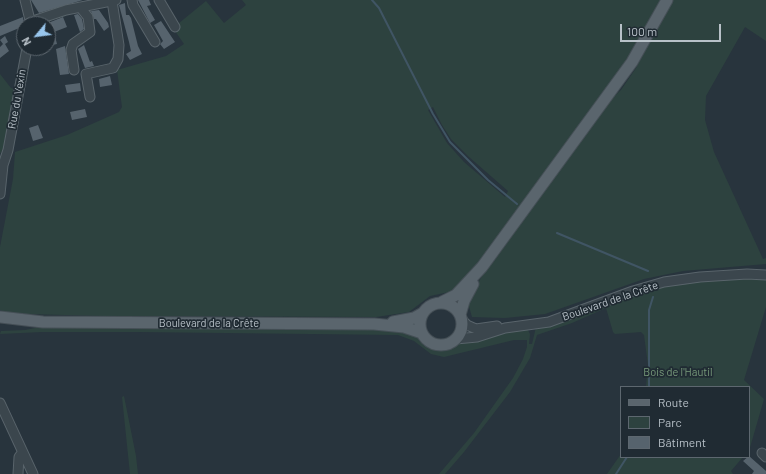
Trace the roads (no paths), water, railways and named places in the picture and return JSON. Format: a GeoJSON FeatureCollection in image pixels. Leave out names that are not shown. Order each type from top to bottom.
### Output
{"type":"FeatureCollection","features":[{"type":"Feature","properties":{"kind":"main road"},"geometry":{"type":"LineString","coordinates":[[482,267],[464,301],[460,332],[456,339],[450,343],[439,345],[429,341],[422,333],[420,325],[423,313],[433,304],[442,302],[456,295],[482,267],[628,67],[659,14],[665,0]]}},
{"type":"Feature","properties":{"kind":"main road"},"geometry":{"type":"LineString","coordinates":[[442,302],[451,305],[461,317]]}},
{"type":"Feature","properties":{"kind":"main road","name":"Boulevard de la Crête"},"geometry":{"type":"LineString","coordinates":[[374,324],[408,320],[423,313]]}},
{"type":"Feature","properties":{"kind":"main road","name":"Boulevard de la Crête"},"geometry":{"type":"LineString","coordinates":[[0,317],[43,322]]}},
{"type":"Feature","properties":{"kind":"main road","name":"Boulevard de la Crête"},"geometry":{"type":"LineString","coordinates":[[0,325],[43,322],[374,324],[404,327],[422,333]]}},
{"type":"Feature","properties":{"kind":"street"},"geometry":{"type":"LineString","coordinates":[[25,0],[28,16]]}},
{"type":"Feature","properties":{"kind":"street"},"geometry":{"type":"LineString","coordinates":[[51,16],[91,2],[113,0],[119,45],[118,59],[113,68],[86,74],[90,97]]}},
{"type":"Feature","properties":{"kind":"street"},"geometry":{"type":"LineString","coordinates":[[132,0],[133,5],[155,42]]}},
{"type":"Feature","properties":{"kind":"street"},"geometry":{"type":"LineString","coordinates":[[159,0],[175,27]]}},
{"type":"Feature","properties":{"kind":"street"},"geometry":{"type":"LineString","coordinates":[[74,70],[71,50],[73,44],[90,32],[88,17],[80,6]]}},
{"type":"Feature","properties":{"kind":"street","name":"Rue du Vexin"},"geometry":{"type":"LineString","coordinates":[[0,194],[3,165],[8,150],[26,56]]}},
{"type":"Feature","properties":{"kind":"street","name":"Boulevard de la Crête"},"geometry":{"type":"LineString","coordinates":[[461,317],[470,327],[479,329],[534,321],[562,314],[622,290],[657,280],[687,275],[766,269]]}},
{"type":"Feature","properties":{"kind":"street","name":"Boulevard de la Crête"},"geometry":{"type":"LineString","coordinates":[[456,339],[477,337],[505,328],[549,322],[627,293],[664,282],[747,274],[766,275]]}},
{"type":"Feature","properties":{"kind":"street"},"geometry":{"type":"LineString","coordinates":[[0,403],[33,474]]}},
{"type":"Feature","properties":{"kind":"street"},"geometry":{"type":"LineString","coordinates":[[18,474],[19,457],[22,453]]}},
{"type":"Feature","properties":{"kind":"waterway"},"geometry":{"type":"LineString","coordinates":[[372,0],[379,8],[433,114],[450,142],[488,180],[517,204]]}},
{"type":"Feature","properties":{"kind":"waterway"},"geometry":{"type":"LineString","coordinates":[[557,233],[648,271]]}},
{"type":"Feature","properties":{"kind":"waterway"},"geometry":{"type":"LineString","coordinates":[[649,386],[649,310],[653,297]]}},
{"type":"Feature","properties":{"kind":"waterway"},"geometry":{"type":"LineString","coordinates":[[616,474],[626,458]]}},
{"type":"Feature","properties":{"kind":"park label","name":"Bois de l'Hautil"},"geometry":{"type":"Point","coordinates":[678,372]}}]}
